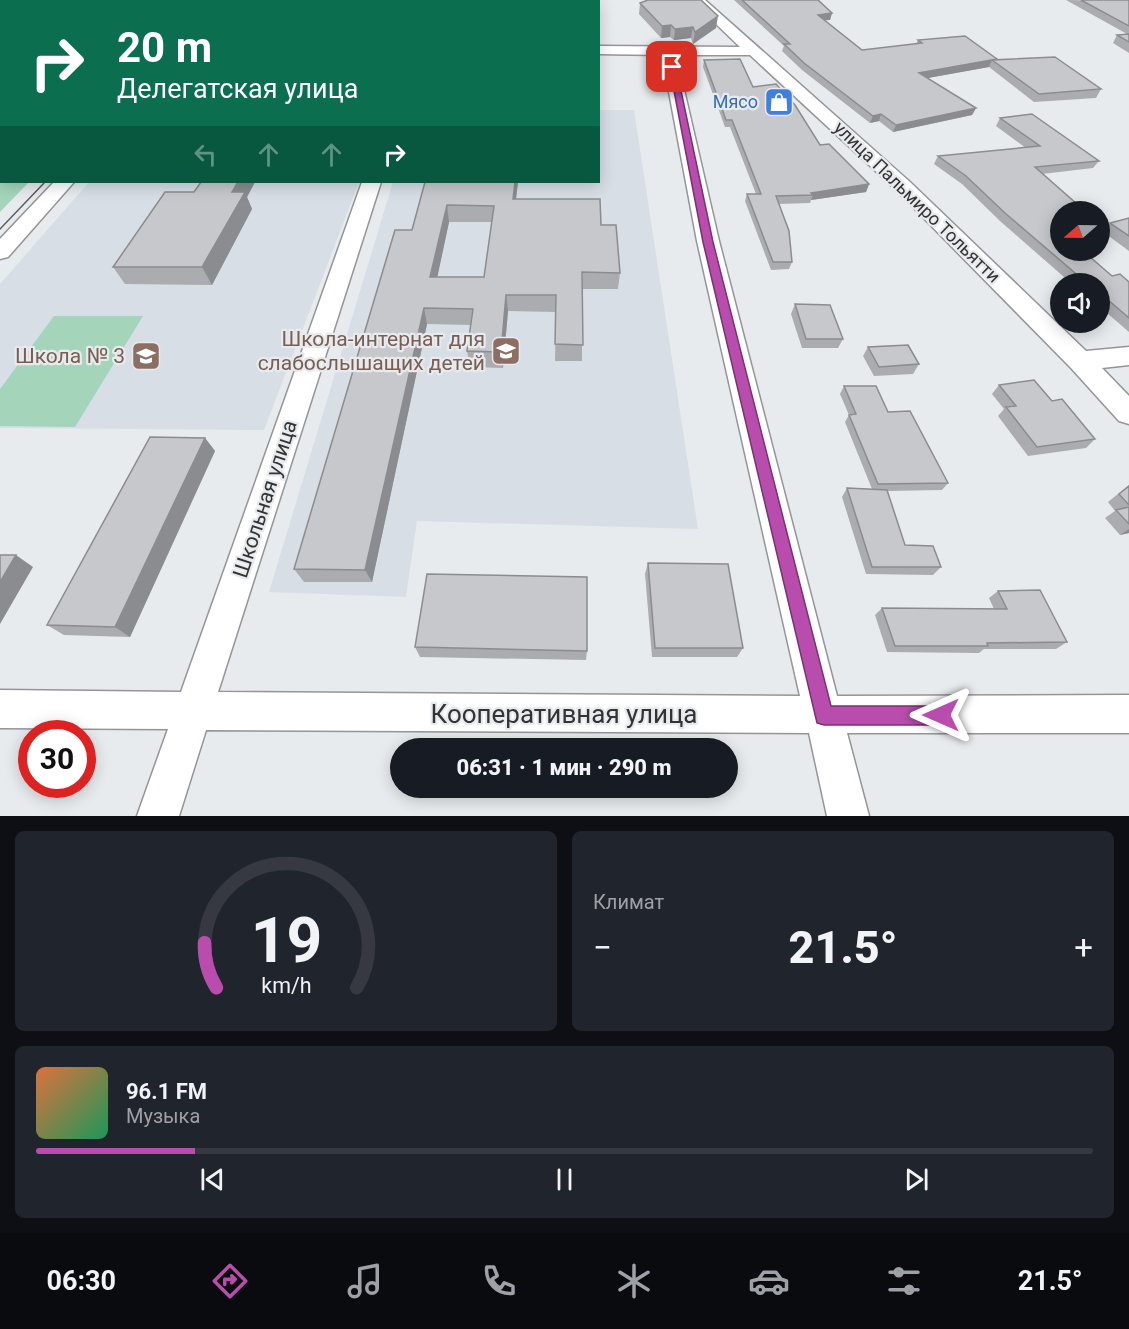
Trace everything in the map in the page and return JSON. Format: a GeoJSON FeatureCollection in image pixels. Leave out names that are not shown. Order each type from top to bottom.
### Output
{"type":"FeatureCollection","features":[{"type":"Feature","properties":{"kind":"street","name":"улица Пальмиро Тольятти"},"geometry":{"type":"LineString","coordinates":[[697,0],[903,186],[1080,361],[1129,413]]}},
{"type":"Feature","properties":{"kind":"street"},"geometry":{"type":"LineString","coordinates":[[600,50],[754,51]]}},
{"type":"Feature","properties":{"kind":"street"},"geometry":{"type":"LineString","coordinates":[[668,50],[708,242],[849,816]]}},
{"type":"Feature","properties":{"kind":"street"},"geometry":{"type":"LineString","coordinates":[[0,252],[63,183]]}},
{"type":"Feature","properties":{"kind":"street","name":"Школьная улица"},"geometry":{"type":"LineString","coordinates":[[158,816],[371,183]]}},
{"type":"Feature","properties":{"kind":"street"},"geometry":{"type":"LineString","coordinates":[[1080,361],[1129,356]]}},
{"type":"Feature","properties":{"kind":"street","name":"Кооперативная улица"},"geometry":{"type":"LineString","coordinates":[[0,709],[824,716],[1129,714]]}},
{"type":"Feature","properties":{"kind":"shaded area","name":"Школа-интернат для слабослышащих детей"},"geometry":{"type":"Polygon","coordinates":[[[600,110],[634,110],[698,529],[417,521],[406,597],[269,592],[393,183],[600,183],[600,110]]]}},
{"type":"Feature","properties":{"kind":"shaded area","name":"Школа № 3"},"geometry":{"type":"Polygon","coordinates":[[[88,183],[359,183],[264,430],[0,428],[0,284],[88,183]]]}},
{"type":"Feature","properties":{"kind":"green space"},"geometry":{"type":"Polygon","coordinates":[[[0,183],[28,183],[0,212],[0,183]]]}},
{"type":"Feature","properties":{"kind":"green space"},"geometry":{"type":"Polygon","coordinates":[[[54,316],[143,316],[75,427],[0,426],[0,389],[54,316]]]}},
{"type":"Feature","properties":{"kind":"building"},"geometry":{"type":"Polygon","coordinates":[[[648,0],[701,0],[718,16],[695,32],[693,27],[675,29],[671,25],[662,26],[640,3],[648,0]]]}},
{"type":"Feature","properties":{"kind":"building"},"geometry":{"type":"Polygon","coordinates":[[[742,0],[818,0],[832,13],[818,15],[862,50],[922,43],[918,40],[965,36],[997,59],[919,73],[976,108],[896,125],[881,114],[873,116],[804,63],[784,44],[790,44],[742,0]]]}},
{"type":"Feature","properties":{"kind":"building"},"geometry":{"type":"Polygon","coordinates":[[[1081,0],[1128,0],[1129,26],[1081,0]]]}},
{"type":"Feature","properties":{"kind":"building"},"geometry":{"type":"Polygon","coordinates":[[[1129,34],[1129,42],[1117,35],[1129,34]]]}},
{"type":"Feature","properties":{"kind":"building"},"geometry":{"type":"Polygon","coordinates":[[[1055,57],[1101,89],[1039,94],[992,60],[1055,57]]]}},
{"type":"Feature","properties":{"kind":"building"},"geometry":{"type":"Polygon","coordinates":[[[740,59],[753,87],[776,84],[795,105],[820,145],[829,144],[869,184],[811,193],[813,195],[776,196],[789,231],[792,262],[773,262],[747,194],[761,194],[732,120],[726,120],[704,60],[740,59]]]}},
{"type":"Feature","properties":{"kind":"building"},"geometry":{"type":"Polygon","coordinates":[[[1032,114],[1099,161],[1035,167],[1074,201],[1050,201],[1050,251],[966,176],[938,156],[1040,146],[1000,118],[1032,114]]]}},
{"type":"Feature","properties":{"kind":"building"},"geometry":{"type":"Polygon","coordinates":[[[200,183],[237,183],[232,192],[245,192],[202,267],[113,267],[165,192],[194,192],[200,183]]]}},
{"type":"Feature","properties":{"kind":"building"},"geometry":{"type":"Polygon","coordinates":[[[425,183],[515,183],[513,199],[600,199],[601,225],[616,225],[620,273],[582,272],[583,345],[555,344],[556,295],[506,295],[501,352],[467,351],[473,309],[424,308],[365,570],[294,569],[395,230],[412,230],[425,183]],[[447,205],[430,277],[484,277],[494,206],[447,205]]]}},
{"type":"Feature","properties":{"kind":"building"},"geometry":{"type":"Polygon","coordinates":[[[1129,218],[1129,236],[1110,223],[1129,218]]]}},
{"type":"Feature","properties":{"kind":"building"},"geometry":{"type":"Polygon","coordinates":[[[1061,261],[1095,261],[1109,273],[1075,273],[1061,261]]]}},
{"type":"Feature","properties":{"kind":"building"},"geometry":{"type":"Polygon","coordinates":[[[1110,274],[1120,274],[1129,282],[1129,318],[1110,302],[1110,274]]]}},
{"type":"Feature","properties":{"kind":"building"},"geometry":{"type":"Polygon","coordinates":[[[795,304],[830,305],[843,339],[806,339],[795,304]]]}},
{"type":"Feature","properties":{"kind":"building"},"geometry":{"type":"Polygon","coordinates":[[[908,345],[919,364],[879,367],[868,347],[908,345]]]}},
{"type":"Feature","properties":{"kind":"building"},"geometry":{"type":"Polygon","coordinates":[[[1034,380],[1052,401],[1062,399],[1095,439],[1037,447],[1006,407],[1016,406],[999,385],[1034,380]]]}},
{"type":"Feature","properties":{"kind":"building"},"geometry":{"type":"Polygon","coordinates":[[[844,386],[876,386],[888,412],[910,411],[948,483],[878,484],[849,415],[856,414],[844,386]]]}},
{"type":"Feature","properties":{"kind":"building"},"geometry":{"type":"Polygon","coordinates":[[[150,437],[205,438],[115,627],[47,625],[150,437]]]}},
{"type":"Feature","properties":{"kind":"building"},"geometry":{"type":"Polygon","coordinates":[[[1129,486],[1129,505],[1119,494],[1129,486]]]}},
{"type":"Feature","properties":{"kind":"building"},"geometry":{"type":"Polygon","coordinates":[[[847,488],[887,490],[905,545],[933,546],[941,567],[872,567],[847,488]]]}},
{"type":"Feature","properties":{"kind":"building"},"geometry":{"type":"Polygon","coordinates":[[[1129,507],[1129,524],[1116,510],[1129,507]]]}},
{"type":"Feature","properties":{"kind":"building"},"geometry":{"type":"Polygon","coordinates":[[[0,555],[16,555],[0,582],[0,555]]]}},
{"type":"Feature","properties":{"kind":"building"},"geometry":{"type":"Polygon","coordinates":[[[648,563],[728,564],[743,648],[655,648],[648,563]]]}},
{"type":"Feature","properties":{"kind":"building"},"geometry":{"type":"Polygon","coordinates":[[[427,574],[587,577],[587,651],[415,647],[427,574]]]}},
{"type":"Feature","properties":{"kind":"building"},"geometry":{"type":"Polygon","coordinates":[[[1040,590],[1067,642],[987,643],[988,646],[895,646],[882,608],[1007,609],[998,591],[1040,590]]]}},
{"type":"Feature","properties":{"kind":"tram line"},"geometry":{"type":"LineString","coordinates":[[0,229],[44,183]]}},
{"type":"Feature","properties":{"kind":"place","name":"Мясо"},"geometry":{"type":"Point","coordinates":[779,102]}},
{"type":"Feature","properties":{"kind":"place","name":"Школа-интернат для слабослышащих детей"},"geometry":{"type":"Point","coordinates":[506,351]}},
{"type":"Feature","properties":{"kind":"place","name":"Школа № 3"},"geometry":{"type":"Point","coordinates":[146,356]}},
{"type":"Feature","properties":{"kind":"route"},"geometry":{"type":"LineString","coordinates":[[672,67],[708,242],[824,716],[941,715]]}}]}
